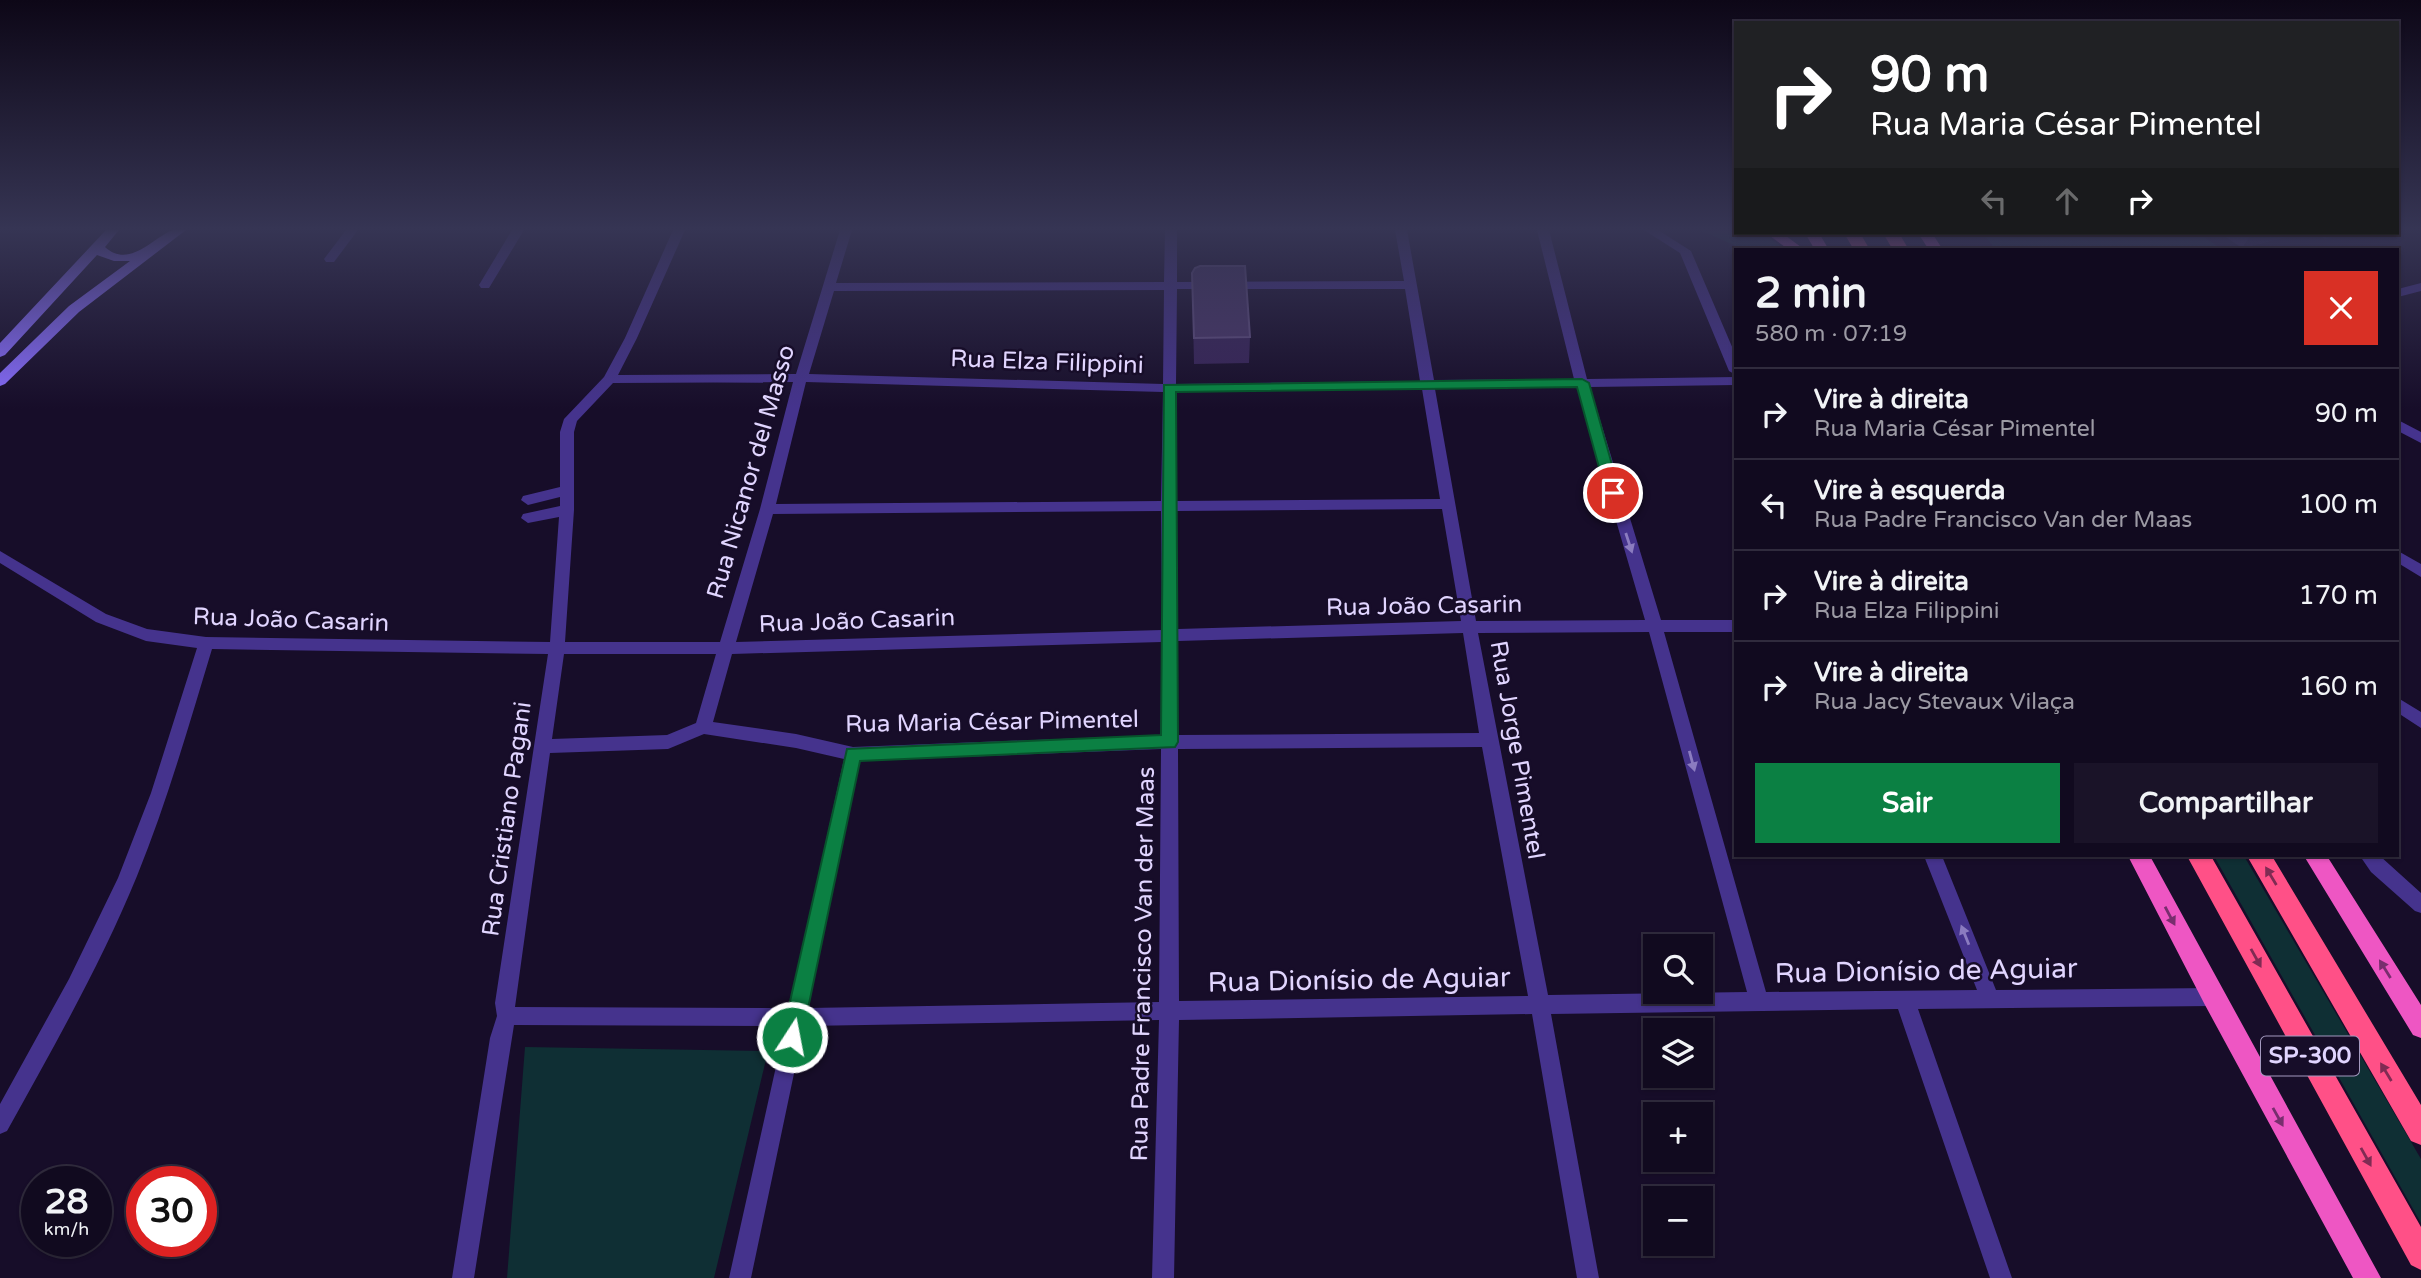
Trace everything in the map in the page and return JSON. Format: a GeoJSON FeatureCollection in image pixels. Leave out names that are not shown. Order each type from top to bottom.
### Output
{"type":"FeatureCollection","features":[{"type":"Feature","properties":{"kind":"highway"},"geometry":{"type":"LineString","coordinates":[[2140,857],[2213,997],[2368,1278]]}},
{"type":"Feature","properties":{"kind":"highway","name":"SP-300"},"geometry":{"type":"LineString","coordinates":[[2200,857],[2421,1255]]}},
{"type":"Feature","properties":{"kind":"highway","name":"SP-300"},"geometry":{"type":"LineString","coordinates":[[2260,857],[2421,1131]]}},
{"type":"Feature","properties":{"kind":"highway"},"geometry":{"type":"LineString","coordinates":[[2316,857],[2421,1027]]}},
{"type":"Feature","properties":{"kind":"main road"},"geometry":{"type":"LineString","coordinates":[[0,352],[58,290]]}},
{"type":"Feature","properties":{"kind":"main road"},"geometry":{"type":"LineString","coordinates":[[0,381],[74,309],[100,290]]}},
{"type":"Feature","properties":{"kind":"street","name":"Rua Cristiano Pagani"},"geometry":{"type":"LineString","coordinates":[[463,1278],[500,1038],[507,1016],[505,1003],[557,648],[567,510],[567,432],[571,419],[609,379],[652,290]]}},
{"type":"Feature","properties":{"kind":"street","name":"Rua Nicanor del Masso"},"geometry":{"type":"LineString","coordinates":[[703,727],[767,509],[801,378],[829,290]]}},
{"type":"Feature","properties":{"kind":"street","name":"Rua Padre Francisco Van der Maas"},"geometry":{"type":"LineString","coordinates":[[1163,1278],[1168,1011],[1170,290]]}},
{"type":"Feature","properties":{"kind":"street","name":"Rua Jorge Pimentel"},"geometry":{"type":"LineString","coordinates":[[1411,290],[1489,740],[1588,1278]]}},
{"type":"Feature","properties":{"kind":"street"},"geometry":{"type":"LineString","coordinates":[[1558,290],[1613,493],[1656,626],[1759,1000]]}},
{"type":"Feature","properties":{"kind":"street"},"geometry":{"type":"LineString","coordinates":[[1701,290],[1734,366]]}},
{"type":"Feature","properties":{"kind":"street","name":"Rua Elza Filippini"},"geometry":{"type":"LineString","coordinates":[[609,379],[801,378],[1169,388],[1734,381]]}},
{"type":"Feature","properties":{"kind":"street"},"geometry":{"type":"LineString","coordinates":[[2406,430],[2421,438]]}},
{"type":"Feature","properties":{"kind":"street"},"geometry":{"type":"LineString","coordinates":[[528,500],[565,491]]}},
{"type":"Feature","properties":{"kind":"street"},"geometry":{"type":"LineString","coordinates":[[767,509],[1450,505]]}},
{"type":"Feature","properties":{"kind":"street"},"geometry":{"type":"LineString","coordinates":[[528,519],[567,510]]}},
{"type":"Feature","properties":{"kind":"street","name":"Rua João Casarin"},"geometry":{"type":"LineString","coordinates":[[0,556],[101,618],[146,635],[206,643],[727,648],[1469,627],[1734,626]]}},
{"type":"Feature","properties":{"kind":"street"},"geometry":{"type":"LineString","coordinates":[[2399,557],[2421,571]]}},
{"type":"Feature","properties":{"kind":"street"},"geometry":{"type":"LineString","coordinates":[[0,1124],[78,982],[119,898],[143,841],[206,643]]}},
{"type":"Feature","properties":{"kind":"street"},"geometry":{"type":"LineString","coordinates":[[2399,706],[2421,721]]}},
{"type":"Feature","properties":{"kind":"street"},"geometry":{"type":"LineString","coordinates":[[543,746],[668,742],[703,727]]}},
{"type":"Feature","properties":{"kind":"street","name":"Rua Maria César Pimentel"},"geometry":{"type":"LineString","coordinates":[[703,727],[796,741],[853,754],[1169,742],[1489,740]]}},
{"type":"Feature","properties":{"kind":"street"},"geometry":{"type":"LineString","coordinates":[[740,1278],[853,754]]}},
{"type":"Feature","properties":{"kind":"street"},"geometry":{"type":"LineString","coordinates":[[1933,857],[1990,998]]}},
{"type":"Feature","properties":{"kind":"street"},"geometry":{"type":"LineString","coordinates":[[2370,857],[2376,866],[2421,905]]}},
{"type":"Feature","properties":{"kind":"street","name":"Rua Dionísio de Aguiar"},"geometry":{"type":"LineString","coordinates":[[507,1016],[796,1017],[1540,1006],[1759,1000],[2213,997]]}},
{"type":"Feature","properties":{"kind":"street"},"geometry":{"type":"LineString","coordinates":[[1905,1000],[2001,1278]]}},
{"type":"Feature","properties":{"kind":"green space"},"geometry":{"type":"Polygon","coordinates":[[[2215,857],[2245,857],[2421,1159],[2421,1223],[2215,857]]]}},
{"type":"Feature","properties":{"kind":"green space"},"geometry":{"type":"Polygon","coordinates":[[[525,1047],[768,1051],[714,1278],[507,1278],[525,1047]]]}},
{"type":"Feature","properties":{"kind":"building"},"geometry":{"type":"Polygon","coordinates":[[[1193,290],[1247,290],[1250,337],[1194,338],[1193,290]]]}},
{"type":"Feature","properties":{"kind":"route"},"geometry":{"type":"LineString","coordinates":[[792,1037],[853,754],[1169,742],[1169,388],[1582,383],[1613,493]]}}]}
